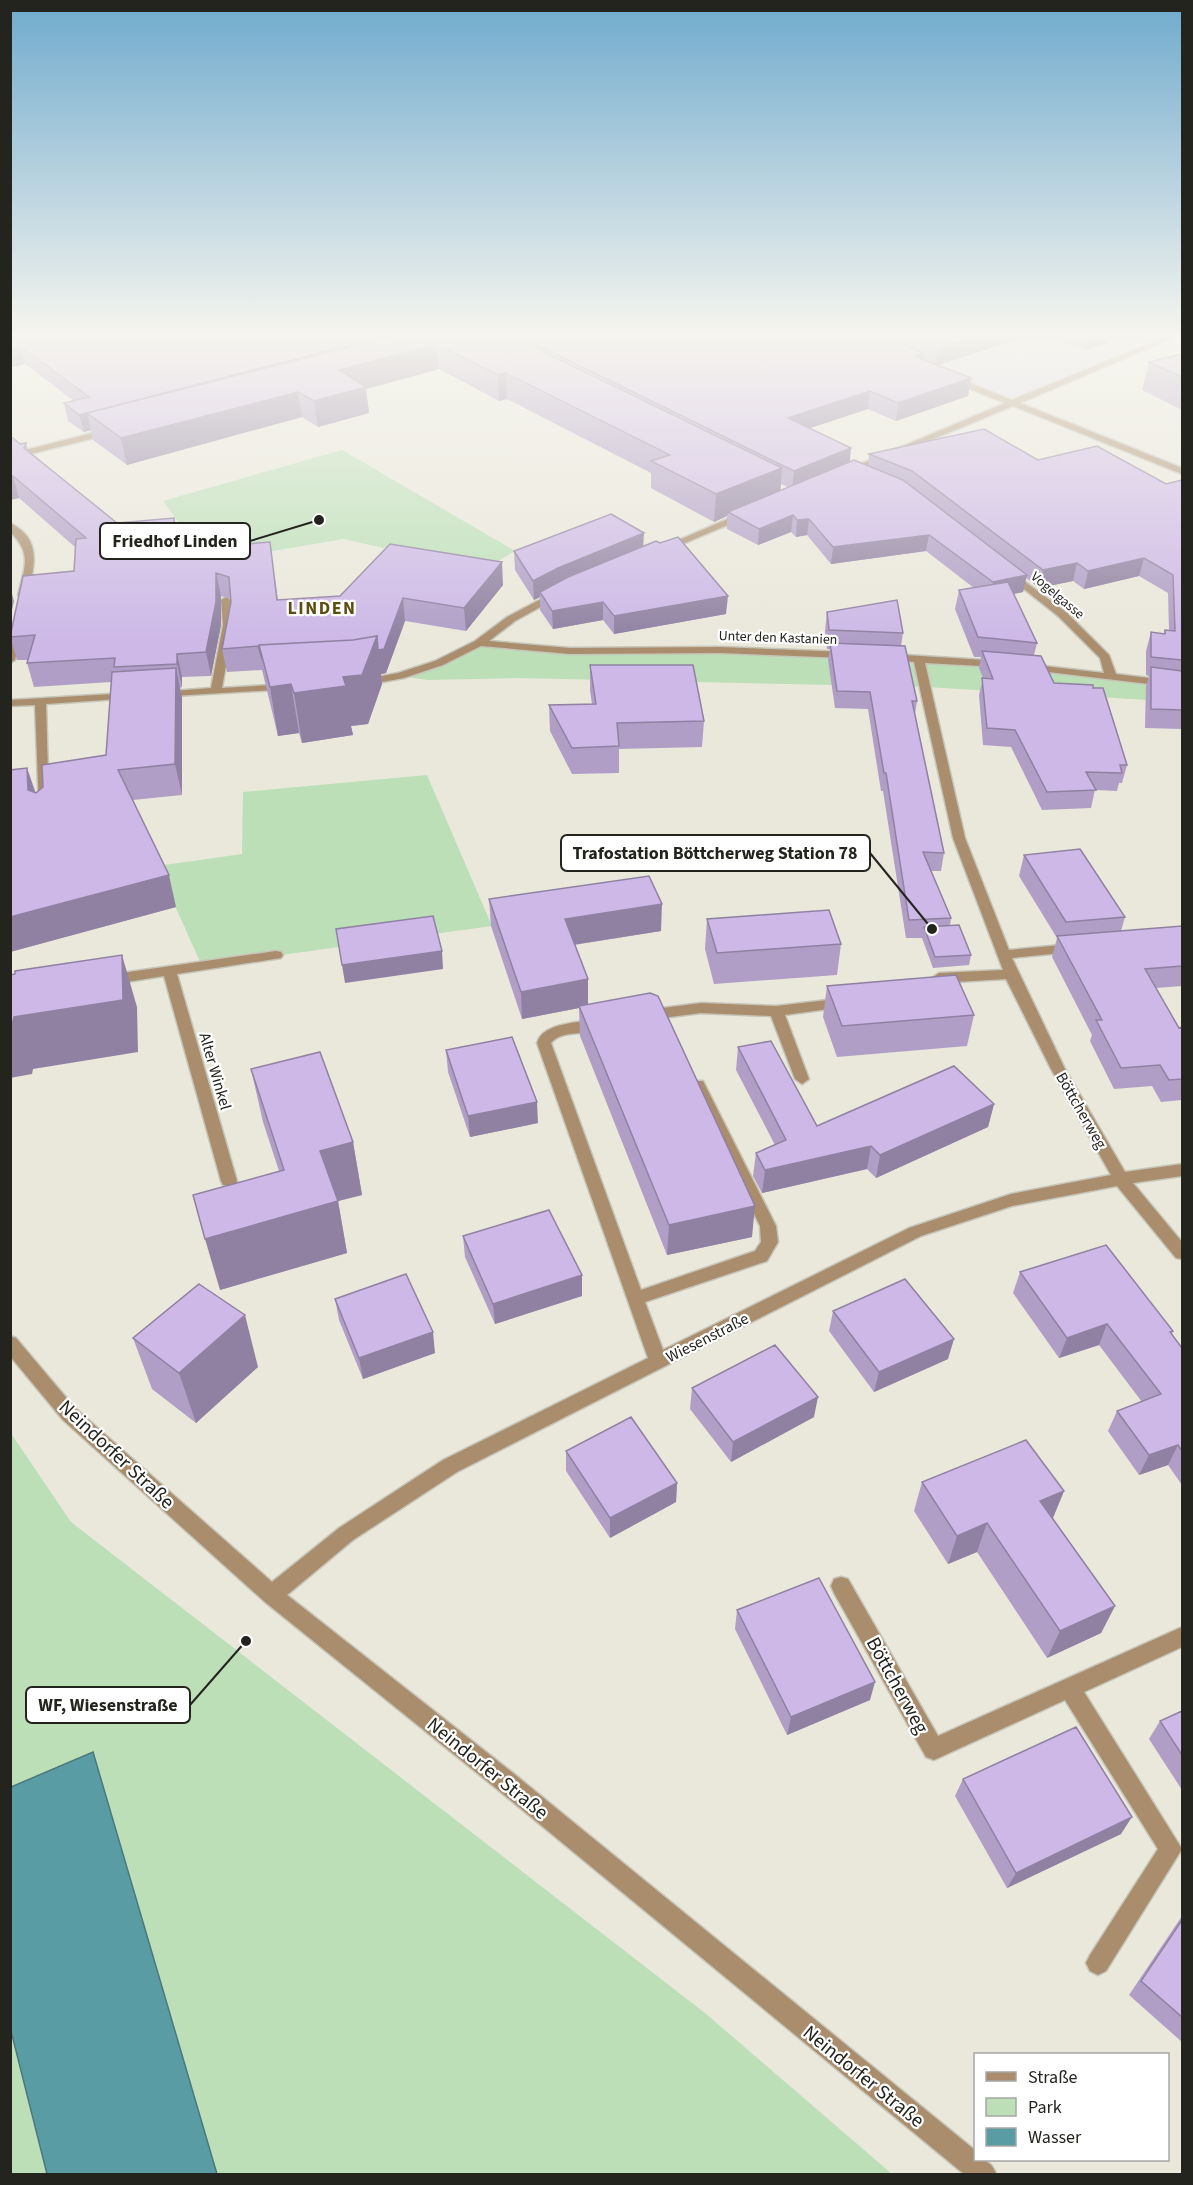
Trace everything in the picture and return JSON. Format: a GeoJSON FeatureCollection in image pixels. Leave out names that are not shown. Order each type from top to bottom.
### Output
{"type":"FeatureCollection","features":[{"type":"Feature","properties":{"kind":"street"},"geometry":{"type":"LineString","coordinates":[[10,457],[83,438]]}},
{"type":"Feature","properties":{"kind":"street"},"geometry":{"type":"LineString","coordinates":[[862,475],[846,472],[928,438]]}},
{"type":"Feature","properties":{"kind":"street"},"geometry":{"type":"LineString","coordinates":[[1102,438],[1181,469]]}},
{"type":"Feature","properties":{"kind":"street"},"geometry":{"type":"LineString","coordinates":[[654,552],[760,508]]}},
{"type":"Feature","properties":{"kind":"street"},"geometry":{"type":"LineString","coordinates":[[10,526],[27,540],[32,552],[10,660]]}},
{"type":"Feature","properties":{"kind":"street","name":"Vogelgasse"},"geometry":{"type":"LineString","coordinates":[[997,564],[1062,614],[1105,657],[1111,677]]}},
{"type":"Feature","properties":{"kind":"street"},"geometry":{"type":"LineString","coordinates":[[347,684],[400,676],[439,663],[479,643],[511,619],[573,587]]}},
{"type":"Feature","properties":{"kind":"street"},"geometry":{"type":"LineString","coordinates":[[216,692],[228,625],[226,600]]}},
{"type":"Feature","properties":{"kind":"street","name":"Unter den Kastanien"},"geometry":{"type":"LineString","coordinates":[[479,643],[570,651],[720,650],[919,658],[1004,664],[1182,685]]}},
{"type":"Feature","properties":{"kind":"street","name":"Böttcherweg"},"geometry":{"type":"LineString","coordinates":[[919,658],[959,838],[1002,955],[1058,1069],[1121,1179],[1182,1252]]}},
{"type":"Feature","properties":{"kind":"street"},"geometry":{"type":"LineString","coordinates":[[10,703],[300,687]]}},
{"type":"Feature","properties":{"kind":"street"},"geometry":{"type":"LineString","coordinates":[[40,701],[44,818]]}},
{"type":"Feature","properties":{"kind":"street"},"geometry":{"type":"LineString","coordinates":[[1002,955],[1081,948]]}},
{"type":"Feature","properties":{"kind":"street"},"geometry":{"type":"LineString","coordinates":[[90,983],[276,956]]}},
{"type":"Feature","properties":{"kind":"street","name":"Alter Winkel"},"geometry":{"type":"LineString","coordinates":[[169,971],[229,1181]]}},
{"type":"Feature","properties":{"kind":"street"},"geometry":{"type":"LineString","coordinates":[[929,979],[1011,974]]}},
{"type":"Feature","properties":{"kind":"street"},"geometry":{"type":"LineString","coordinates":[[669,1025],[655,1016],[641,1016],[701,1008],[776,1011],[858,1001]]}},
{"type":"Feature","properties":{"kind":"street"},"geometry":{"type":"LineString","coordinates":[[776,1011],[802,1079]]}},
{"type":"Feature","properties":{"kind":"street"},"geometry":{"type":"LineString","coordinates":[[612,1022],[554,1032],[545,1039],[544,1043],[658,1361]]}},
{"type":"Feature","properties":{"kind":"street"},"geometry":{"type":"LineString","coordinates":[[636,1298],[760,1256],[767,1250],[771,1240],[768,1226],[692,1072]]}},
{"type":"Feature","properties":{"kind":"street","name":"Wiesenstraße"},"geometry":{"type":"LineString","coordinates":[[272,1595],[346,1534],[450,1466],[915,1232],[1011,1200],[1182,1170]]}},
{"type":"Feature","properties":{"kind":"street","name":"Neindorfer Straße"},"geometry":{"type":"LineString","coordinates":[[10,1343],[69,1414],[272,1595],[505,1781],[983,2175]]}},
{"type":"Feature","properties":{"kind":"street","name":"Böttcherweg"},"geometry":{"type":"LineString","coordinates":[[841,1586],[934,1749],[1182,1637]]}},
{"type":"Feature","properties":{"kind":"street"},"geometry":{"type":"LineString","coordinates":[[1069,1688],[1171,1849],[1098,1963]]}},
{"type":"Feature","properties":{"kind":"green space"},"geometry":{"type":"Polygon","coordinates":[[[342,450],[515,551],[483,570],[343,539],[208,562],[163,501],[342,450]]]}},
{"type":"Feature","properties":{"kind":"green space"},"geometry":{"type":"Polygon","coordinates":[[[479,643],[570,651],[720,650],[919,658],[1182,685],[1182,702],[926,687],[516,678],[428,680],[400,676],[479,643]]]}},
{"type":"Feature","properties":{"kind":"green space"},"geometry":{"type":"Polygon","coordinates":[[[427,775],[492,926],[202,966],[157,866],[242,854],[243,792],[427,775]]]}},
{"type":"Feature","properties":{"kind":"green space"},"geometry":{"type":"Polygon","coordinates":[[[10,1432],[71,1522],[705,2013],[892,2174],[217,2174],[93,1752],[11,1787],[10,1432]]]}},
{"type":"Feature","properties":{"kind":"green space"},"geometry":{"type":"Polygon","coordinates":[[[11,2031],[47,2174],[11,2174],[11,2031]]]}},
{"type":"Feature","properties":{"kind":"water"},"geometry":{"type":"Polygon","coordinates":[[[93,1752],[217,2174],[47,2174],[11,2031],[11,1787],[93,1752]]]}},
{"type":"Feature","properties":{"kind":"building"},"geometry":{"type":"Polygon","coordinates":[[[10,438],[20,444],[26,443],[24,448],[117,523],[174,518],[176,550],[270,542],[277,600],[340,596],[390,544],[502,562],[464,608],[403,598],[384,649],[378,650],[377,636],[353,640],[259,645],[262,659],[258,646],[222,649],[231,602],[229,577],[216,573],[216,602],[206,652],[177,654],[177,664],[114,667],[115,658],[27,663],[35,635],[10,637],[23,576],[74,571],[76,539],[86,538],[13,476],[10,477],[10,438]]]}},
{"type":"Feature","properties":{"kind":"building"},"geometry":{"type":"Polygon","coordinates":[[[636,438],[720,438],[782,468],[716,494],[651,461],[670,455],[636,438]]]}},
{"type":"Feature","properties":{"kind":"building"},"geometry":{"type":"Polygon","coordinates":[[[727,438],[830,438],[851,448],[794,471],[727,438]]]}},
{"type":"Feature","properties":{"kind":"building"},"geometry":{"type":"Polygon","coordinates":[[[943,438],[1000,438],[1038,460],[1097,446],[1166,484],[1182,480],[1182,660],[1151,657],[1151,632],[1165,634],[1165,630],[1175,631],[1173,575],[1144,558],[1088,571],[1077,563],[1043,570],[912,471],[869,454],[943,438]]]}},
{"type":"Feature","properties":{"kind":"building"},"geometry":{"type":"Polygon","coordinates":[[[854,460],[903,480],[1027,575],[993,582],[929,535],[833,547],[809,519],[797,520],[793,515],[759,529],[728,512],[854,460]]]}},
{"type":"Feature","properties":{"kind":"building"},"geometry":{"type":"Polygon","coordinates":[[[611,514],[644,533],[558,568],[533,581],[514,551],[611,514]]]}},
{"type":"Feature","properties":{"kind":"building"},"geometry":{"type":"Polygon","coordinates":[[[678,537],[728,596],[614,616],[603,602],[552,611],[540,592],[568,577],[656,541],[660,543],[678,537]]]}},
{"type":"Feature","properties":{"kind":"building"},"geometry":{"type":"Polygon","coordinates":[[[1008,582],[1037,643],[978,637],[959,590],[1008,582]]]}},
{"type":"Feature","properties":{"kind":"building"},"geometry":{"type":"Polygon","coordinates":[[[897,600],[903,633],[829,630],[827,612],[897,600]]]}},
{"type":"Feature","properties":{"kind":"building"},"geometry":{"type":"Polygon","coordinates":[[[377,636],[362,675],[343,677],[346,686],[294,693],[291,684],[270,687],[259,645],[353,640],[377,636]]]}},
{"type":"Feature","properties":{"kind":"building"},"geometry":{"type":"Polygon","coordinates":[[[830,643],[905,646],[917,701],[912,701],[944,853],[923,852],[951,918],[909,920],[886,773],[884,773],[870,692],[837,691],[830,643]]]}},
{"type":"Feature","properties":{"kind":"building"},"geometry":{"type":"Polygon","coordinates":[[[982,651],[1041,656],[1054,683],[1093,685],[1093,688],[1103,688],[1127,765],[1120,765],[1122,773],[1086,772],[1096,790],[1047,792],[1015,730],[987,728],[982,678],[993,679],[982,651]]]}},
{"type":"Feature","properties":{"kind":"building"},"geometry":{"type":"Polygon","coordinates":[[[590,665],[693,665],[704,721],[617,723],[619,746],[572,748],[549,705],[596,704],[590,665]]]}},
{"type":"Feature","properties":{"kind":"building"},"geometry":{"type":"Polygon","coordinates":[[[1151,667],[1182,671],[1182,710],[1151,709],[1151,667]]]}},
{"type":"Feature","properties":{"kind":"building"},"geometry":{"type":"Polygon","coordinates":[[[176,668],[175,764],[118,770],[169,875],[10,917],[10,770],[27,768],[28,790],[36,793],[43,787],[42,765],[106,755],[112,672],[176,668]]]}},
{"type":"Feature","properties":{"kind":"building"},"geometry":{"type":"Polygon","coordinates":[[[1080,849],[1125,917],[1066,922],[1024,855],[1080,849]]]}},
{"type":"Feature","properties":{"kind":"building"},"geometry":{"type":"Polygon","coordinates":[[[649,876],[662,904],[565,919],[588,979],[521,992],[489,899],[649,876]]]}},
{"type":"Feature","properties":{"kind":"building"},"geometry":{"type":"Polygon","coordinates":[[[829,910],[841,944],[717,953],[707,919],[829,910]]]}},
{"type":"Feature","properties":{"kind":"building"},"geometry":{"type":"Polygon","coordinates":[[[433,916],[442,951],[342,965],[336,929],[433,916]]]}},
{"type":"Feature","properties":{"kind":"building"},"geometry":{"type":"Polygon","coordinates":[[[959,925],[971,955],[935,957],[924,927],[959,925]]]}},
{"type":"Feature","properties":{"kind":"building"},"geometry":{"type":"Polygon","coordinates":[[[1182,926],[1182,966],[1145,969],[1179,1028],[1182,1027],[1182,1079],[1169,1080],[1160,1065],[1121,1068],[1096,1020],[1102,1020],[1057,936],[1182,926]]]}},
{"type":"Feature","properties":{"kind":"building"},"geometry":{"type":"Polygon","coordinates":[[[122,955],[123,1000],[14,1017],[13,1022],[10,1022],[10,975],[15,974],[15,971],[122,955]]]}},
{"type":"Feature","properties":{"kind":"building"},"geometry":{"type":"Polygon","coordinates":[[[956,975],[974,1015],[842,1026],[827,986],[956,975]]]}},
{"type":"Feature","properties":{"kind":"building"},"geometry":{"type":"Polygon","coordinates":[[[650,993],[658,996],[755,1206],[669,1225],[579,1006],[650,993]]]}},
{"type":"Feature","properties":{"kind":"building"},"geometry":{"type":"Polygon","coordinates":[[[512,1037],[537,1102],[468,1116],[446,1050],[512,1037]]]}},
{"type":"Feature","properties":{"kind":"building"},"geometry":{"type":"Polygon","coordinates":[[[771,1041],[817,1126],[954,1066],[994,1104],[880,1155],[871,1146],[765,1170],[756,1153],[786,1140],[738,1047],[771,1041]]]}},
{"type":"Feature","properties":{"kind":"building"},"geometry":{"type":"Polygon","coordinates":[[[320,1052],[353,1142],[320,1151],[338,1201],[205,1239],[193,1195],[284,1170],[251,1069],[320,1052]]]}},
{"type":"Feature","properties":{"kind":"building"},"geometry":{"type":"Polygon","coordinates":[[[549,1210],[582,1275],[493,1304],[463,1236],[549,1210]]]}},
{"type":"Feature","properties":{"kind":"building"},"geometry":{"type":"Polygon","coordinates":[[[1106,1245],[1173,1331],[1170,1332],[1182,1348],[1182,1451],[1178,1445],[1149,1455],[1117,1411],[1161,1394],[1107,1324],[1067,1338],[1020,1272],[1106,1245]]]}},
{"type":"Feature","properties":{"kind":"building"},"geometry":{"type":"Polygon","coordinates":[[[406,1274],[433,1332],[359,1358],[335,1299],[406,1274]]]}},
{"type":"Feature","properties":{"kind":"building"},"geometry":{"type":"Polygon","coordinates":[[[905,1279],[954,1339],[879,1372],[833,1311],[905,1279]]]}},
{"type":"Feature","properties":{"kind":"building"},"geometry":{"type":"Polygon","coordinates":[[[199,1284],[245,1315],[179,1373],[133,1338],[199,1284]]]}},
{"type":"Feature","properties":{"kind":"building"},"geometry":{"type":"Polygon","coordinates":[[[775,1345],[818,1397],[733,1442],[692,1388],[775,1345]]]}},
{"type":"Feature","properties":{"kind":"building"},"geometry":{"type":"Polygon","coordinates":[[[631,1417],[677,1483],[610,1518],[566,1451],[631,1417]]]}},
{"type":"Feature","properties":{"kind":"building"},"geometry":{"type":"Polygon","coordinates":[[[1026,1440],[1064,1491],[1040,1501],[1115,1606],[1060,1631],[987,1523],[957,1536],[922,1482],[1026,1440]]]}},
{"type":"Feature","properties":{"kind":"building"},"geometry":{"type":"Polygon","coordinates":[[[819,1578],[875,1682],[791,1717],[737,1610],[819,1578]]]}},
{"type":"Feature","properties":{"kind":"building"},"geometry":{"type":"Polygon","coordinates":[[[1182,1711],[1182,1755],[1160,1721],[1182,1711]]]}},
{"type":"Feature","properties":{"kind":"building"},"geometry":{"type":"Polygon","coordinates":[[[1076,1727],[1132,1817],[1016,1873],[963,1779],[1076,1727]]]}},
{"type":"Feature","properties":{"kind":"building"},"geometry":{"type":"Polygon","coordinates":[[[1182,1920],[1182,2017],[1141,1981],[1182,1920]]]}},
{"type":"Feature","properties":{"kind":"place","name":"Friedhof Linden"},"geometry":{"type":"Point","coordinates":[319,520]}},
{"type":"Feature","properties":{"kind":"place","name":"Trafostation Böttcherweg Station 78"},"geometry":{"type":"Point","coordinates":[932,929]}},
{"type":"Feature","properties":{"kind":"place","name":"WF, Wiesenstraße"},"geometry":{"type":"Point","coordinates":[246,1641]}},
{"type":"Feature","properties":{"kind":"district","name":"LINDEN"},"geometry":{"type":"Point","coordinates":[322,608]}}]}
